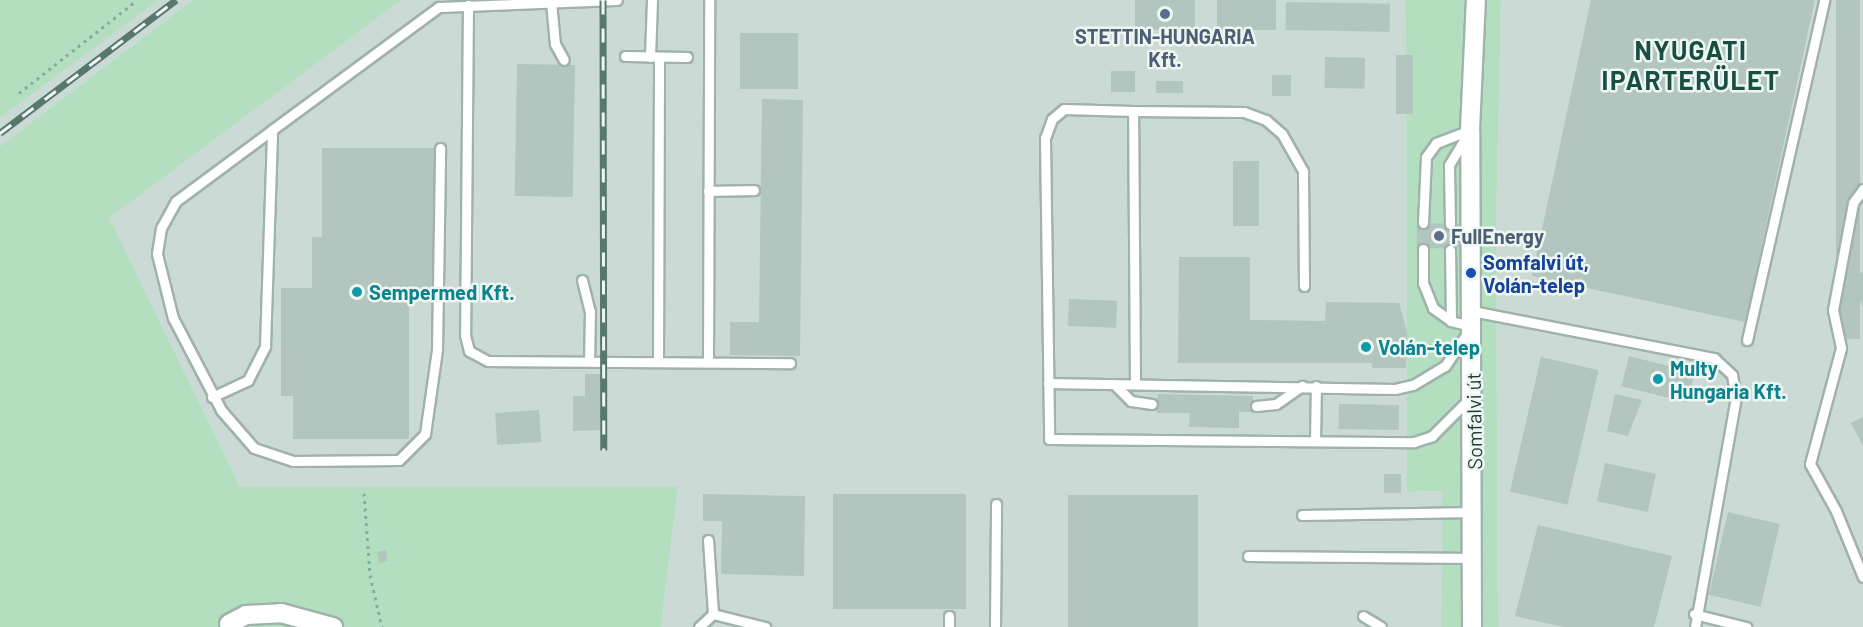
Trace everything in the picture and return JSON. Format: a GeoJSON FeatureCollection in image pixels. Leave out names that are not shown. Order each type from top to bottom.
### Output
{"type":"FeatureCollection","features":[{"type":"Feature","properties":{"kind":"street","name":"Somfalvi út"},"geometry":{"type":"LineString","coordinates":[[1472,627],[1475,512],[1470,130],[1476,0]]}},
{"type":"Feature","properties":{"kind":"street"},"geometry":{"type":"LineString","coordinates":[[229,624],[246,615],[271,613],[333,627]]}},
{"type":"Feature","properties":{"kind":"lane"},"geometry":{"type":"LineString","coordinates":[[440,148],[437,350],[429,424],[409,454],[399,460],[293,461],[272,456],[245,440],[212,397],[173,318],[158,268],[158,240],[165,219],[184,192],[432,11],[468,5],[617,0]]}},
{"type":"Feature","properties":{"kind":"lane"},"geometry":{"type":"LineString","coordinates":[[651,0],[654,57],[658,361]]}},
{"type":"Feature","properties":{"kind":"lane"},"geometry":{"type":"LineString","coordinates":[[708,361],[709,0]]}},
{"type":"Feature","properties":{"kind":"lane"},"geometry":{"type":"LineString","coordinates":[[1747,340],[1824,0]]}},
{"type":"Feature","properties":{"kind":"lane"},"geometry":{"type":"LineString","coordinates":[[547,2],[555,44],[564,60]]}},
{"type":"Feature","properties":{"kind":"lane"},"geometry":{"type":"LineString","coordinates":[[468,5],[466,344],[474,356],[488,361],[790,363]]}},
{"type":"Feature","properties":{"kind":"lane"},"geometry":{"type":"LineString","coordinates":[[625,56],[687,57]]}},
{"type":"Feature","properties":{"kind":"lane"},"geometry":{"type":"LineString","coordinates":[[1305,286],[1303,171],[1282,134],[1266,120],[1244,112],[1064,110],[1052,119],[1045,138],[1049,439],[1414,442],[1432,436],[1473,395]]}},
{"type":"Feature","properties":{"kind":"lane"},"geometry":{"type":"LineString","coordinates":[[1133,111],[1135,384]]}},
{"type":"Feature","properties":{"kind":"lane"},"geometry":{"type":"LineString","coordinates":[[212,397],[248,380],[265,345],[272,130]]}},
{"type":"Feature","properties":{"kind":"lane"},"geometry":{"type":"LineString","coordinates":[[1423,223],[1426,157],[1436,143],[1470,130]]}},
{"type":"Feature","properties":{"kind":"lane"},"geometry":{"type":"LineString","coordinates":[[1450,224],[1449,165],[1470,130]]}},
{"type":"Feature","properties":{"kind":"lane"},"geometry":{"type":"LineString","coordinates":[[1863,189],[1853,203],[1833,310],[1841,348],[1810,464],[1836,511],[1863,577]]}},
{"type":"Feature","properties":{"kind":"lane"},"geometry":{"type":"LineString","coordinates":[[708,190],[754,190]]}},
{"type":"Feature","properties":{"kind":"lane"},"geometry":{"type":"LineString","coordinates":[[1423,249],[1423,282],[1433,308],[1450,321],[1472,318],[1714,358],[1732,375],[1736,398],[1694,614],[1695,627]]}},
{"type":"Feature","properties":{"kind":"lane"},"geometry":{"type":"LineString","coordinates":[[1450,250],[1450,321]]}},
{"type":"Feature","properties":{"kind":"lane"},"geometry":{"type":"LineString","coordinates":[[582,280],[590,311],[589,361]]}},
{"type":"Feature","properties":{"kind":"lane"},"geometry":{"type":"LineString","coordinates":[[1048,383],[1413,385],[1445,366],[1472,318]]}},
{"type":"Feature","properties":{"kind":"lane"},"geometry":{"type":"LineString","coordinates":[[1114,384],[1131,401],[1152,404]]}},
{"type":"Feature","properties":{"kind":"lane"},"geometry":{"type":"LineString","coordinates":[[1256,406],[1276,404],[1302,386]]}},
{"type":"Feature","properties":{"kind":"lane"},"geometry":{"type":"LineString","coordinates":[[1315,441],[1316,386]]}},
{"type":"Feature","properties":{"kind":"lane"},"geometry":{"type":"LineString","coordinates":[[995,627],[996,504]]}},
{"type":"Feature","properties":{"kind":"lane"},"geometry":{"type":"LineString","coordinates":[[1302,514],[1475,512]]}},
{"type":"Feature","properties":{"kind":"lane"},"geometry":{"type":"LineString","coordinates":[[708,540],[713,614]]}},
{"type":"Feature","properties":{"kind":"lane"},"geometry":{"type":"LineString","coordinates":[[1248,556],[1474,558]]}},
{"type":"Feature","properties":{"kind":"lane"},"geometry":{"type":"LineString","coordinates":[[699,627],[713,614]]}},
{"type":"Feature","properties":{"kind":"lane"},"geometry":{"type":"LineString","coordinates":[[713,614],[765,627]]}},
{"type":"Feature","properties":{"kind":"lane"},"geometry":{"type":"LineString","coordinates":[[1694,614],[1746,627]]}},
{"type":"Feature","properties":{"kind":"lane"},"geometry":{"type":"LineString","coordinates":[[949,616],[949,627]]}},
{"type":"Feature","properties":{"kind":"lane"},"geometry":{"type":"LineString","coordinates":[[1363,616],[1381,627]]}},
{"type":"Feature","properties":{"kind":"path"},"geometry":{"type":"LineString","coordinates":[[19,93],[137,0]]}},
{"type":"Feature","properties":{"kind":"path"},"geometry":{"type":"LineString","coordinates":[[364,493],[370,575],[382,627]]}},
{"type":"Feature","properties":{"kind":"shaded area"},"geometry":{"type":"Polygon","coordinates":[[[159,0],[193,0],[0,146],[0,118],[159,0]]]}},
{"type":"Feature","properties":{"kind":"shaded area"},"geometry":{"type":"Polygon","coordinates":[[[401,0],[1406,0],[1407,492],[1442,491],[1441,627],[661,627],[678,487],[240,487],[108,218],[401,0]]]}},
{"type":"Feature","properties":{"kind":"shaded area"},"geometry":{"type":"Polygon","coordinates":[[[1501,0],[1863,0],[1863,627],[1498,627],[1496,226],[1501,0]]]}},
{"type":"Feature","properties":{"kind":"green space"},"geometry":{"type":"Polygon","coordinates":[[[0,0],[159,0],[0,118],[0,0]]]}},
{"type":"Feature","properties":{"kind":"green space"},"geometry":{"type":"Polygon","coordinates":[[[193,0],[401,0],[109,218],[240,487],[678,487],[661,627],[0,627],[0,146],[193,0]]]}},
{"type":"Feature","properties":{"kind":"green space"},"geometry":{"type":"Polygon","coordinates":[[[1406,0],[1501,0],[1496,226],[1498,627],[1441,627],[1442,491],[1407,492],[1406,0]]]}},
{"type":"Feature","properties":{"kind":"building","name":"STETTIN-HUNGARIA Kft."},"geometry":{"type":"Polygon","coordinates":[[[1135,0],[1195,0],[1195,30],[1135,30],[1135,0]]]}},
{"type":"Feature","properties":{"kind":"building"},"geometry":{"type":"Polygon","coordinates":[[[1217,0],[1276,0],[1276,30],[1217,30],[1217,0]]]}},
{"type":"Feature","properties":{"kind":"building"},"geometry":{"type":"Polygon","coordinates":[[[1591,0],[1815,0],[1745,322],[1532,276],[1591,0]]]}},
{"type":"Feature","properties":{"kind":"building"},"geometry":{"type":"Polygon","coordinates":[[[1836,0],[1860,0],[1860,339],[1836,339],[1836,0]]]}},
{"type":"Feature","properties":{"kind":"building"},"geometry":{"type":"Polygon","coordinates":[[[1286,2],[1390,4],[1389,32],[1286,30],[1286,2]]]}},
{"type":"Feature","properties":{"kind":"building"},"geometry":{"type":"Polygon","coordinates":[[[740,33],[798,33],[798,89],[740,89],[740,33]]]}},
{"type":"Feature","properties":{"kind":"building"},"geometry":{"type":"Polygon","coordinates":[[[1396,55],[1413,55],[1413,114],[1396,114],[1396,55]]]}},
{"type":"Feature","properties":{"kind":"building"},"geometry":{"type":"Polygon","coordinates":[[[1325,57],[1365,58],[1364,89],[1324,88],[1325,57]]]}},
{"type":"Feature","properties":{"kind":"building"},"geometry":{"type":"Polygon","coordinates":[[[517,64],[575,65],[573,197],[515,196],[517,64]]]}},
{"type":"Feature","properties":{"kind":"building"},"geometry":{"type":"Polygon","coordinates":[[[1111,71],[1135,71],[1135,92],[1111,92],[1111,71]]]}},
{"type":"Feature","properties":{"kind":"building"},"geometry":{"type":"Polygon","coordinates":[[[1272,75],[1291,75],[1291,96],[1272,96],[1272,75]]]}},
{"type":"Feature","properties":{"kind":"building"},"geometry":{"type":"Polygon","coordinates":[[[1156,81],[1183,81],[1183,93],[1156,93],[1156,81]]]}},
{"type":"Feature","properties":{"kind":"building"},"geometry":{"type":"Polygon","coordinates":[[[762,99],[803,100],[800,356],[730,355],[730,322],[759,322],[762,99]]]}},
{"type":"Feature","properties":{"kind":"building","name":"Sempermed Kft."},"geometry":{"type":"Polygon","coordinates":[[[322,148],[434,148],[434,296],[409,296],[409,439],[293,439],[293,396],[281,396],[281,288],[312,288],[312,237],[322,237],[322,148]]]}},
{"type":"Feature","properties":{"kind":"building"},"geometry":{"type":"Polygon","coordinates":[[[1233,161],[1259,161],[1259,226],[1233,226],[1233,161]]]}},
{"type":"Feature","properties":{"kind":"building","name":"FullEnergy"},"geometry":{"type":"Polygon","coordinates":[[[1417,223],[1462,224],[1462,249],[1417,248],[1417,223]]]}},
{"type":"Feature","properties":{"kind":"building"},"geometry":{"type":"Polygon","coordinates":[[[1179,257],[1250,257],[1250,320],[1325,321],[1326,302],[1399,303],[1407,332],[1406,368],[1372,368],[1372,363],[1178,363],[1179,257]]]}},
{"type":"Feature","properties":{"kind":"building"},"geometry":{"type":"Polygon","coordinates":[[[1863,272],[1863,306],[1849,279],[1863,272]]]}},
{"type":"Feature","properties":{"kind":"building"},"geometry":{"type":"Polygon","coordinates":[[[1069,299],[1117,301],[1116,328],[1068,326],[1069,299]]]}},
{"type":"Feature","properties":{"kind":"building","name":"Multy Hungaria Kft."},"geometry":{"type":"Polygon","coordinates":[[[1629,356],[1695,372],[1687,403],[1622,386],[1629,356]]]}},
{"type":"Feature","properties":{"kind":"building"},"geometry":{"type":"Polygon","coordinates":[[[1541,357],[1598,370],[1567,505],[1510,491],[1541,357]]]}},
{"type":"Feature","properties":{"kind":"building"},"geometry":{"type":"Polygon","coordinates":[[[585,374],[602,374],[603,430],[573,431],[573,396],[585,396],[585,374]]]}},
{"type":"Feature","properties":{"kind":"building"},"geometry":{"type":"Polygon","coordinates":[[[1158,394],[1253,396],[1253,412],[1239,412],[1239,428],[1189,427],[1190,413],[1157,413],[1158,394]]]}},
{"type":"Feature","properties":{"kind":"building"},"geometry":{"type":"Polygon","coordinates":[[[1615,394],[1642,400],[1628,436],[1607,431],[1615,394]]]}},
{"type":"Feature","properties":{"kind":"building"},"geometry":{"type":"Polygon","coordinates":[[[1339,404],[1399,405],[1399,430],[1339,429],[1339,404]]]}},
{"type":"Feature","properties":{"kind":"building"},"geometry":{"type":"Polygon","coordinates":[[[539,410],[541,442],[497,445],[495,413],[539,410]]]}},
{"type":"Feature","properties":{"kind":"building"},"geometry":{"type":"Polygon","coordinates":[[[1863,417],[1863,446],[1851,423],[1863,417]]]}},
{"type":"Feature","properties":{"kind":"building"},"geometry":{"type":"Polygon","coordinates":[[[1605,463],[1656,474],[1648,512],[1597,501],[1605,463]]]}},
{"type":"Feature","properties":{"kind":"building"},"geometry":{"type":"Polygon","coordinates":[[[1384,474],[1401,474],[1401,493],[1384,493],[1384,474]]]}},
{"type":"Feature","properties":{"kind":"building"},"geometry":{"type":"Polygon","coordinates":[[[703,494],[805,496],[804,576],[721,574],[722,521],[703,521],[703,494]]]}},
{"type":"Feature","properties":{"kind":"building"},"geometry":{"type":"Polygon","coordinates":[[[833,494],[966,494],[966,609],[833,609],[833,494]]]}},
{"type":"Feature","properties":{"kind":"building"},"geometry":{"type":"Polygon","coordinates":[[[1068,495],[1198,495],[1198,627],[1068,627],[1068,495]]]}},
{"type":"Feature","properties":{"kind":"building"},"geometry":{"type":"Polygon","coordinates":[[[1728,512],[1780,524],[1761,607],[1709,595],[1728,512]]]}},
{"type":"Feature","properties":{"kind":"building"},"geometry":{"type":"Polygon","coordinates":[[[1538,525],[1672,556],[1654,627],[1564,627],[1515,616],[1538,525]]]}},
{"type":"Feature","properties":{"kind":"building"},"geometry":{"type":"Polygon","coordinates":[[[386,550],[387,561],[379,563],[377,552],[386,550]]]}},
{"type":"Feature","properties":{"kind":"railway"},"geometry":{"type":"LineString","coordinates":[[0,133],[176,0]]}},
{"type":"Feature","properties":{"kind":"railway"},"geometry":{"type":"LineString","coordinates":[[603,0],[604,450]]}},
{"type":"Feature","properties":{"kind":"place","name":"STETTIN-HUNGARIA Kft."},"geometry":{"type":"Point","coordinates":[1165,14]}},
{"type":"Feature","properties":{"kind":"place","name":"FullEnergy"},"geometry":{"type":"Point","coordinates":[1439,236]}},
{"type":"Feature","properties":{"kind":"place","name":"Somfalvi út, Volán-telep"},"geometry":{"type":"Point","coordinates":[1471,273]}},
{"type":"Feature","properties":{"kind":"place","name":"Sempermed Kft."},"geometry":{"type":"Point","coordinates":[357,292]}},
{"type":"Feature","properties":{"kind":"place","name":"Volán-telep"},"geometry":{"type":"Point","coordinates":[1366,347]}},
{"type":"Feature","properties":{"kind":"place","name":"Multy Hungaria Kft."},"geometry":{"type":"Point","coordinates":[1658,379]}},
{"type":"Feature","properties":{"kind":"district","name":"NYUGATI IPARTERÜLET"},"geometry":{"type":"Point","coordinates":[1691,65]}}]}
